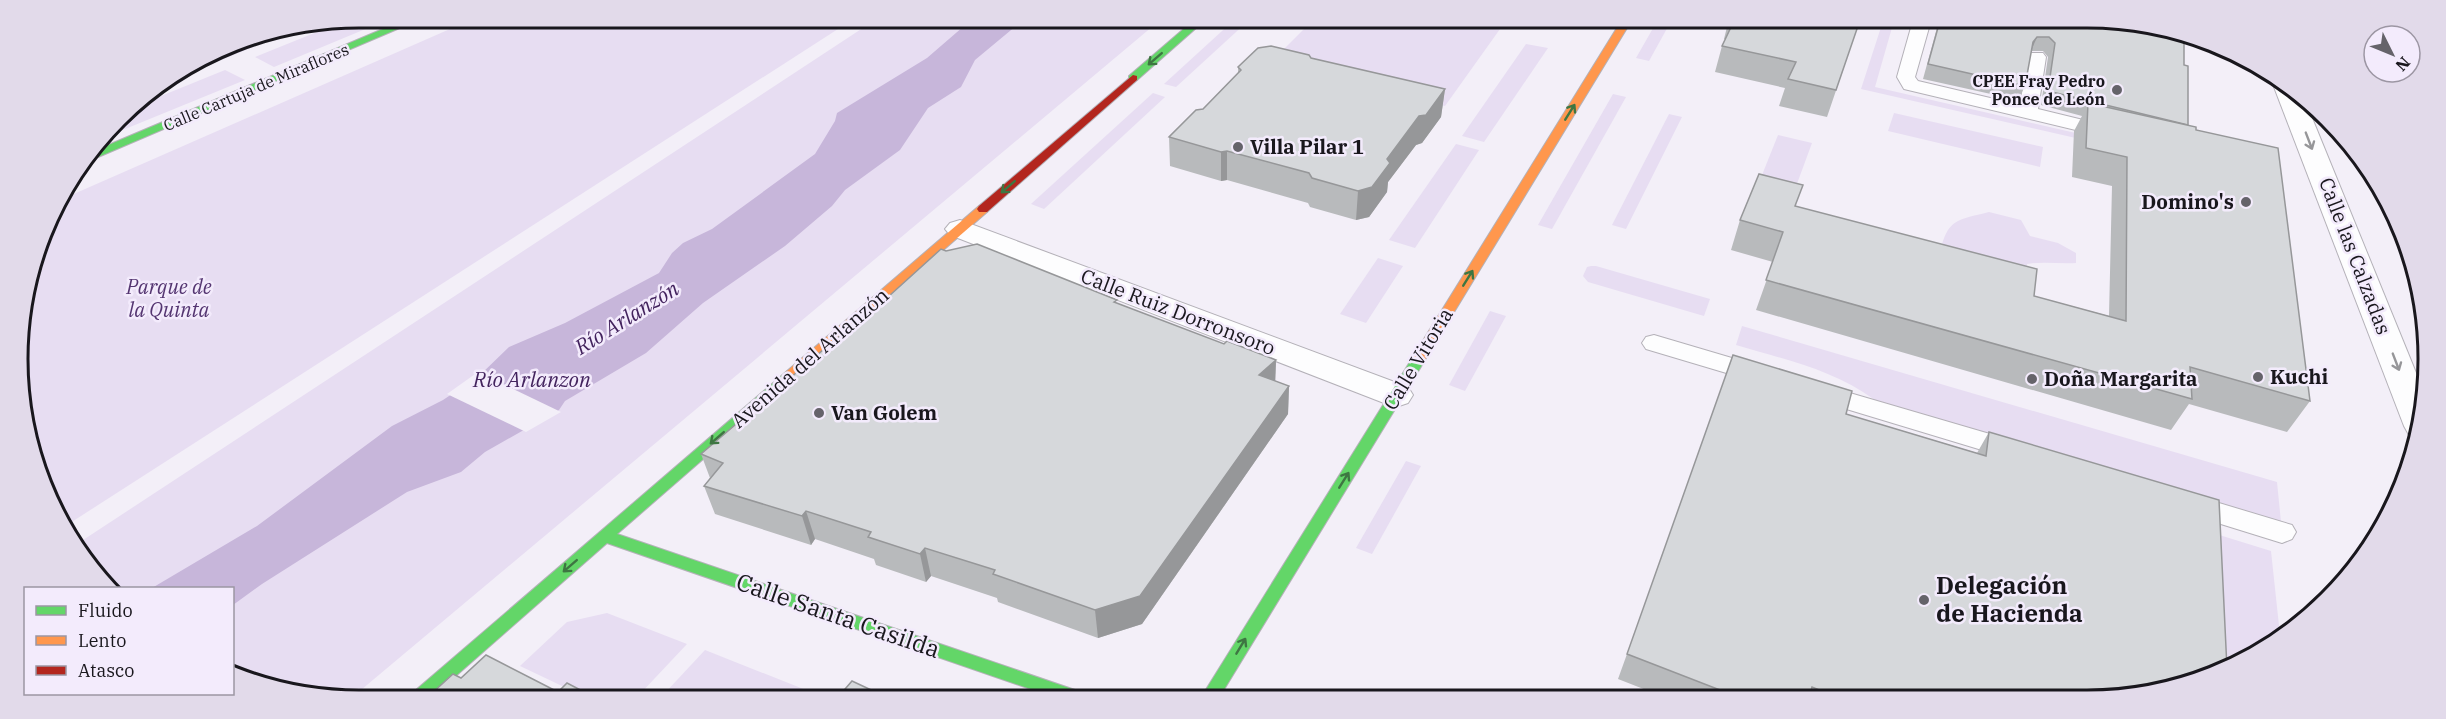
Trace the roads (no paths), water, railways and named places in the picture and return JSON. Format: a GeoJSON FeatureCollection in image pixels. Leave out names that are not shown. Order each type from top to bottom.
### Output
{"type":"FeatureCollection","features":[{"type":"Feature","properties":{"kind":"main road","name":"Calle Cartuja de Miraflores"},"geometry":{"type":"LineString","coordinates":[[102,151],[394,28]]}},
{"type":"Feature","properties":{"kind":"main road","name":"Avenida del Arlanzón"},"geometry":{"type":"LineString","coordinates":[[428,690],[1191,28]]}},
{"type":"Feature","properties":{"kind":"main road","name":"Calle Vitoria"},"geometry":{"type":"LineString","coordinates":[[1215,690],[1622,28]]}},
{"type":"Feature","properties":{"kind":"main road","name":"Calle Santa Casilda"},"geometry":{"type":"LineString","coordinates":[[604,536],[1054,690]]}},
{"type":"Feature","properties":{"kind":"street","name":"Calle las Calzadas"},"geometry":{"type":"LineString","coordinates":[[2294,102],[2414,408]]}},
{"type":"Feature","properties":{"kind":"street","name":"Calle Ruiz Dorronsoro"},"geometry":{"type":"LineString","coordinates":[[960,229],[1396,395]]}},
{"type":"Feature","properties":{"kind":"lane"},"geometry":{"type":"LineString","coordinates":[[1920,28],[1906,77],[1911,85],[2130,137]]}},
{"type":"Feature","properties":{"kind":"lane"},"geometry":{"type":"LineString","coordinates":[[2028,113],[2037,57]]}},
{"type":"Feature","properties":{"kind":"lane"},"geometry":{"type":"LineString","coordinates":[[1654,343],[2042,459]]}},
{"type":"Feature","properties":{"kind":"lane"},"geometry":{"type":"LineString","coordinates":[[2168,497],[2282,532]]}},
{"type":"Feature","properties":{"kind":"water","name":"Río Arlanzon"},"geometry":{"type":"Polygon","coordinates":[[[962,28],[1013,28],[975,60],[961,87],[928,108],[900,150],[845,190],[832,206],[785,246],[703,303],[646,353],[565,401],[559,410],[485,452],[461,472],[407,492],[234,604],[234,587],[154,587],[257,526],[392,426],[443,400],[479,376],[509,347],[565,323],[659,273],[672,253],[683,243],[712,229],[815,154],[835,121],[837,113],[927,58],[962,28]]]}},
{"type":"Feature","properties":{"kind":"place","name":"CPEE Fray Pedro Ponce de León"},"geometry":{"type":"Point","coordinates":[2117,90]}},
{"type":"Feature","properties":{"kind":"place","name":"Villa Pilar 1"},"geometry":{"type":"Point","coordinates":[1238,147]}},
{"type":"Feature","properties":{"kind":"place","name":"Domino's"},"geometry":{"type":"Point","coordinates":[2246,202]}},
{"type":"Feature","properties":{"kind":"place","name":"Kuchi"},"geometry":{"type":"Point","coordinates":[2258,377]}},
{"type":"Feature","properties":{"kind":"place","name":"Doña Margarita"},"geometry":{"type":"Point","coordinates":[2032,379]}},
{"type":"Feature","properties":{"kind":"place","name":"Van Golem"},"geometry":{"type":"Point","coordinates":[819,413]}},
{"type":"Feature","properties":{"kind":"place","name":"Delegación de Hacienda"},"geometry":{"type":"Point","coordinates":[1924,600]}},
{"type":"Feature","properties":{"kind":"park label","name":"Parque de la Quinta"},"geometry":{"type":"Point","coordinates":[169,298]}},
{"type":"Feature","properties":{"kind":"water label","name":"Río Arlanzón"},"geometry":{"type":"Point","coordinates":[627,318]}}]}
